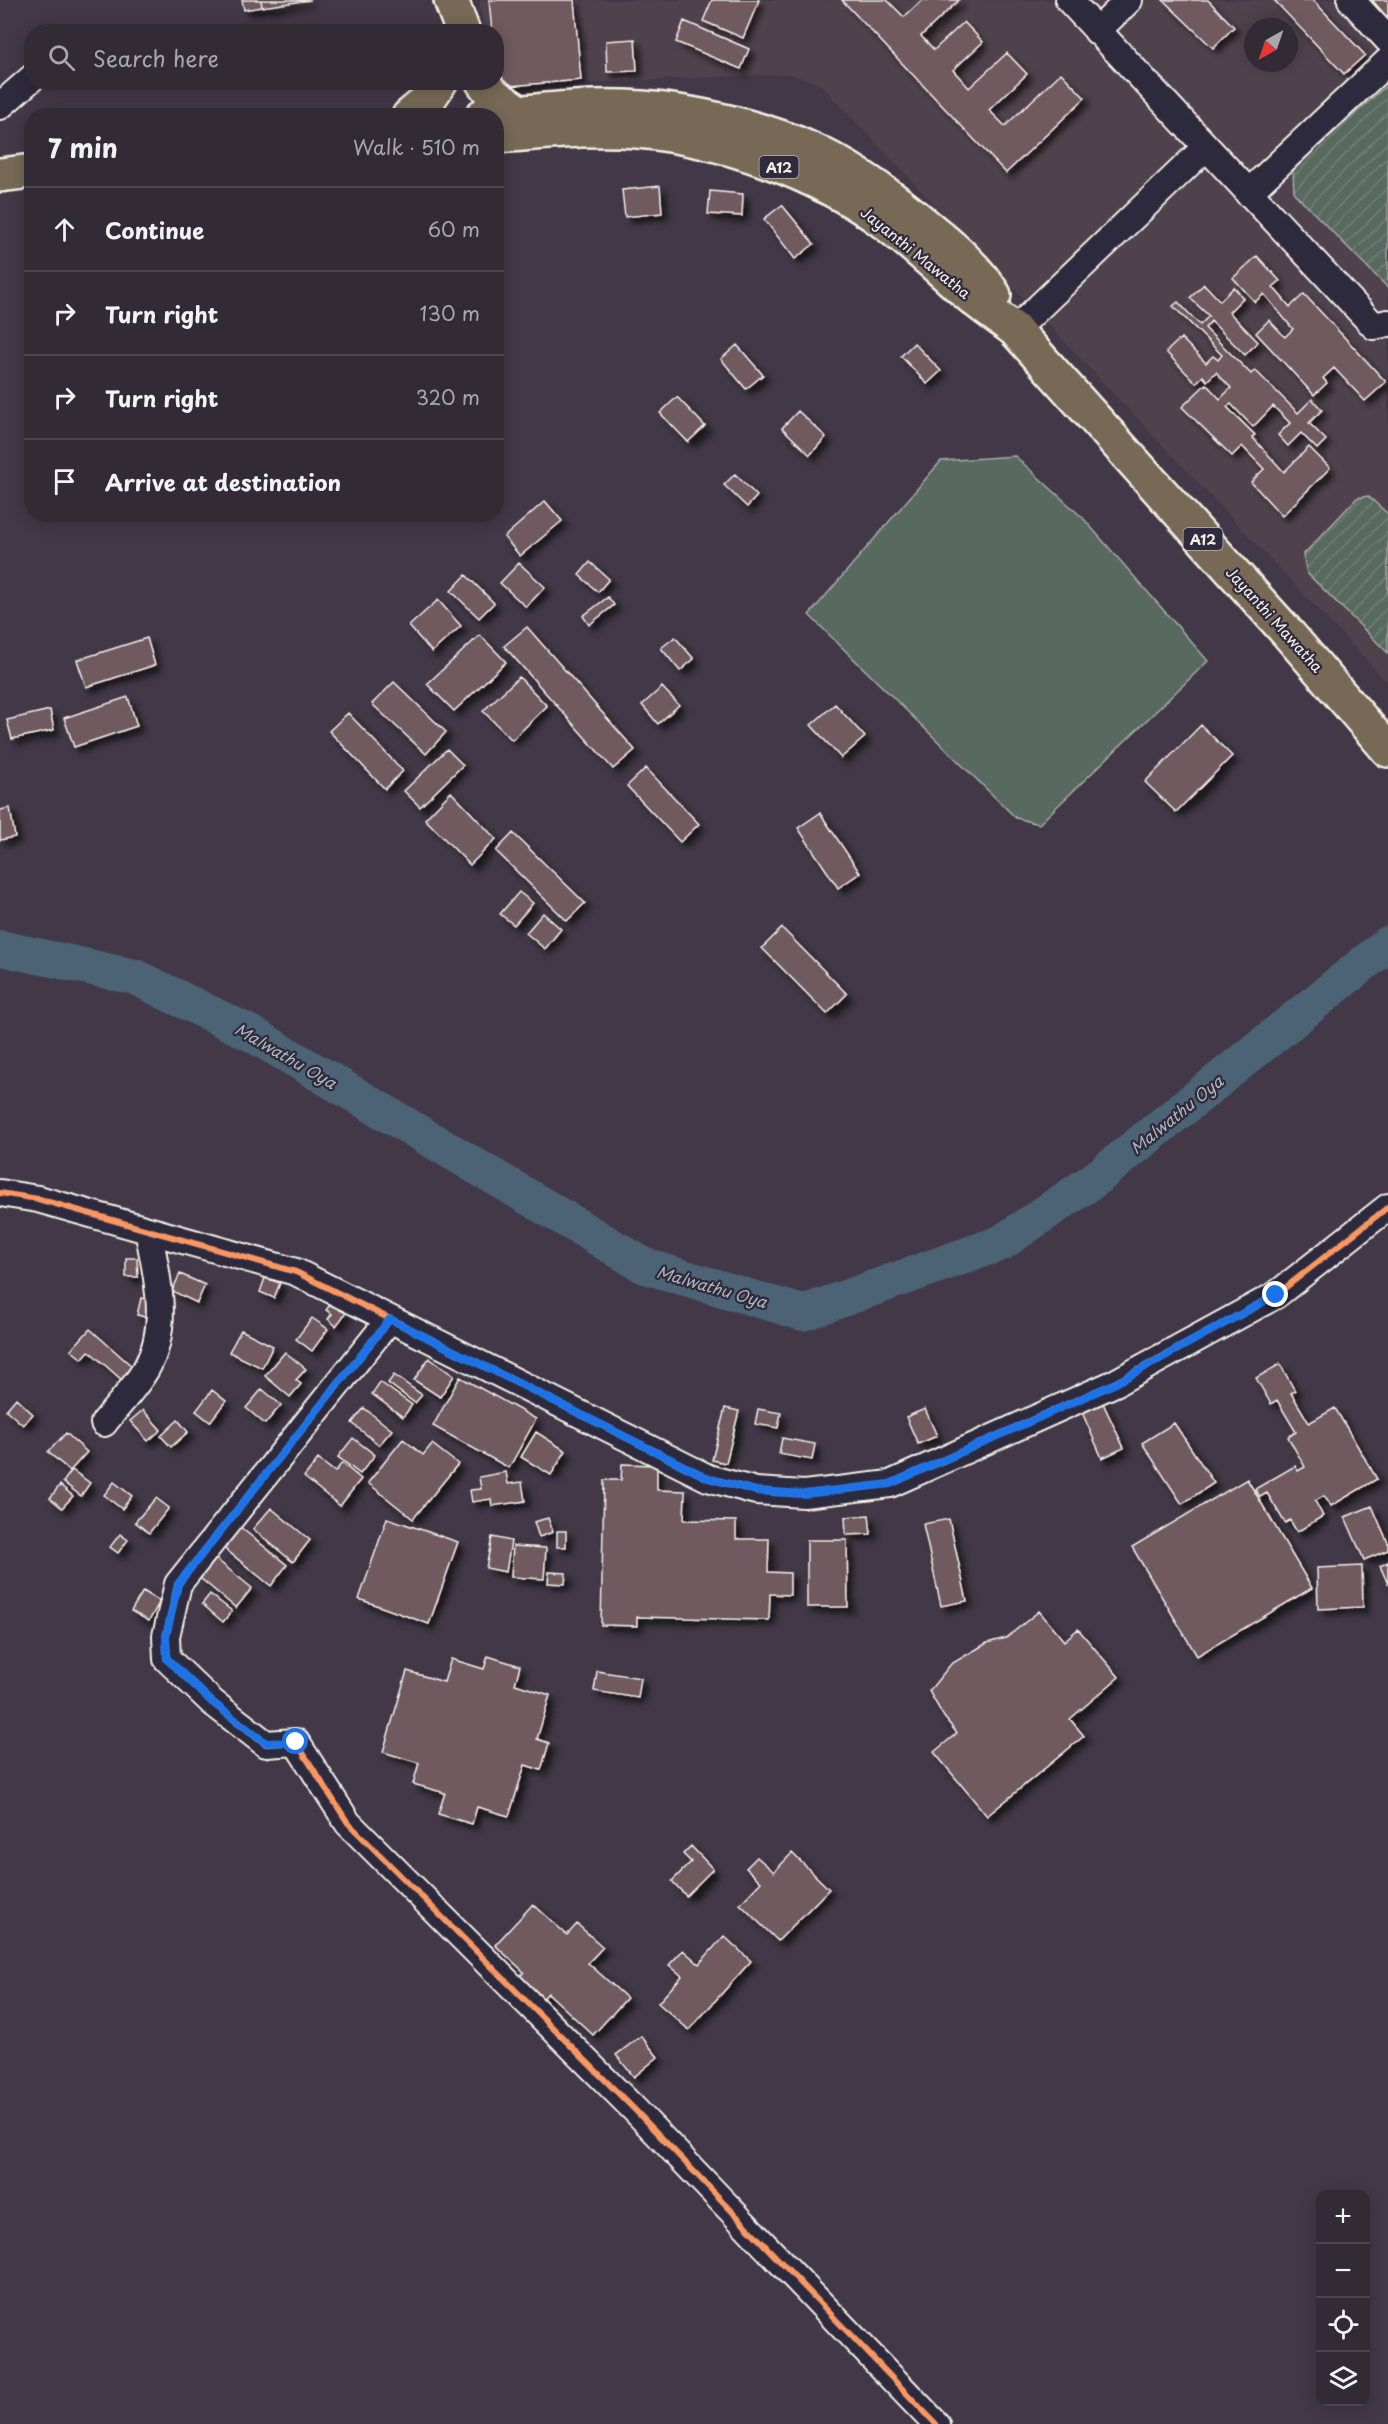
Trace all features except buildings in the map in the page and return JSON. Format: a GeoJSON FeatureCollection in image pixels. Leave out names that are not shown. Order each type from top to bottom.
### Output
{"type":"FeatureCollection","features":[{"type":"Feature","properties":{"kind":"main road"},"geometry":{"type":"LineString","coordinates":[[448,24],[450,0]]}},
{"type":"Feature","properties":{"kind":"main road"},"geometry":{"type":"LineString","coordinates":[[450,0],[460,24]]}},
{"type":"Feature","properties":{"kind":"main road"},"geometry":{"type":"LineString","coordinates":[[418,108],[435,90]]}},
{"type":"Feature","properties":{"kind":"main road"},"geometry":{"type":"LineString","coordinates":[[446,90],[448,108]]}},
{"type":"Feature","properties":{"kind":"main road"},"geometry":{"type":"LineString","coordinates":[[470,108],[474,90]]}},
{"type":"Feature","properties":{"kind":"main road"},"geometry":{"type":"LineString","coordinates":[[489,90],[519,112]]}},
{"type":"Feature","properties":{"kind":"main road","name":"Jayanthi Mawatha"},"geometry":{"type":"LineString","coordinates":[[504,114],[590,107],[643,108],[730,124],[809,148],[871,182],[943,240],[982,277],[1014,330]]}},
{"type":"Feature","properties":{"kind":"main road","name":"Jayanthi Mawatha"},"geometry":{"type":"LineString","coordinates":[[504,135],[574,130],[636,131],[687,137],[768,162],[848,198],[885,223],[966,293],[1014,330],[1285,630],[1383,734]]}},
{"type":"Feature","properties":{"kind":"street"},"geometry":{"type":"LineString","coordinates":[[1069,0],[1205,148],[1374,326],[1388,323]]}},
{"type":"Feature","properties":{"kind":"street"},"geometry":{"type":"LineString","coordinates":[[1097,31],[1129,0]]}},
{"type":"Feature","properties":{"kind":"street"},"geometry":{"type":"LineString","coordinates":[[1351,0],[1388,39]]}},
{"type":"Feature","properties":{"kind":"street"},"geometry":{"type":"LineString","coordinates":[[1248,193],[1388,61]]}},
{"type":"Feature","properties":{"kind":"street"},"geometry":{"type":"LineString","coordinates":[[0,106],[24,85]]}},
{"type":"Feature","properties":{"kind":"street"},"geometry":{"type":"LineString","coordinates":[[1014,330],[1205,148]]}},
{"type":"Feature","properties":{"kind":"street"},"geometry":{"type":"LineString","coordinates":[[0,1193],[38,1199],[296,1272],[708,1478],[756,1491],[804,1494],[890,1484],[1116,1383],[1276,1295],[1388,1207]]}},
{"type":"Feature","properties":{"kind":"street"},"geometry":{"type":"LineString","coordinates":[[104,1423],[147,1368],[158,1341],[159,1285],[148,1230]]}},
{"type":"Feature","properties":{"kind":"street"},"geometry":{"type":"LineString","coordinates":[[390,1319],[178,1584],[166,1636],[167,1659],[212,1702],[266,1743],[296,1742],[348,1823],[634,2109],[936,2424]]}},
{"type":"Feature","properties":{"kind":"shaded area"},"geometry":{"type":"Polygon","coordinates":[[[479,0],[1388,0],[1388,84],[1293,170],[1294,193],[1388,288],[1388,514],[1368,497],[1307,573],[1388,653],[1388,683],[821,85],[790,74],[506,87],[504,85],[504,24],[483,24],[479,0]]]}},
{"type":"Feature","properties":{"kind":"green space"},"geometry":{"type":"Polygon","coordinates":[[[1388,84],[1388,288],[1294,193],[1293,169],[1388,84]]]}},
{"type":"Feature","properties":{"kind":"green space"},"geometry":{"type":"Polygon","coordinates":[[[1015,456],[1083,518],[1208,661],[1039,824],[1016,818],[809,615],[941,461],[1015,456]]]}},
{"type":"Feature","properties":{"kind":"green space"},"geometry":{"type":"Polygon","coordinates":[[[1368,496],[1388,514],[1388,653],[1307,573],[1303,555],[1357,498],[1368,496]]]}},
{"type":"Feature","properties":{"kind":"waterway","name":"Malwathu Oya"},"geometry":{"type":"LineString","coordinates":[[0,948],[135,977],[252,1034],[645,1266],[803,1313],[1001,1243],[1094,1180],[1388,944]]}},
{"type":"Feature","properties":{"kind":"cycle path"},"geometry":{"type":"LineString","coordinates":[[0,1193],[38,1199],[296,1272],[708,1478],[756,1491],[804,1494],[890,1484],[1115,1383],[1276,1295],[1388,1207]]}},
{"type":"Feature","properties":{"kind":"cycle path"},"geometry":{"type":"LineString","coordinates":[[390,1319],[178,1584],[166,1636],[167,1659],[212,1702],[266,1744],[296,1742],[348,1823],[634,2109],[936,2424]]}},
{"type":"Feature","properties":{"kind":"route"},"geometry":{"type":"LineString","coordinates":[[296,1742],[266,1743],[212,1702],[167,1659],[166,1636],[178,1584],[390,1319],[708,1478],[756,1491],[804,1494],[890,1484],[1116,1383],[1276,1295]]}}]}
